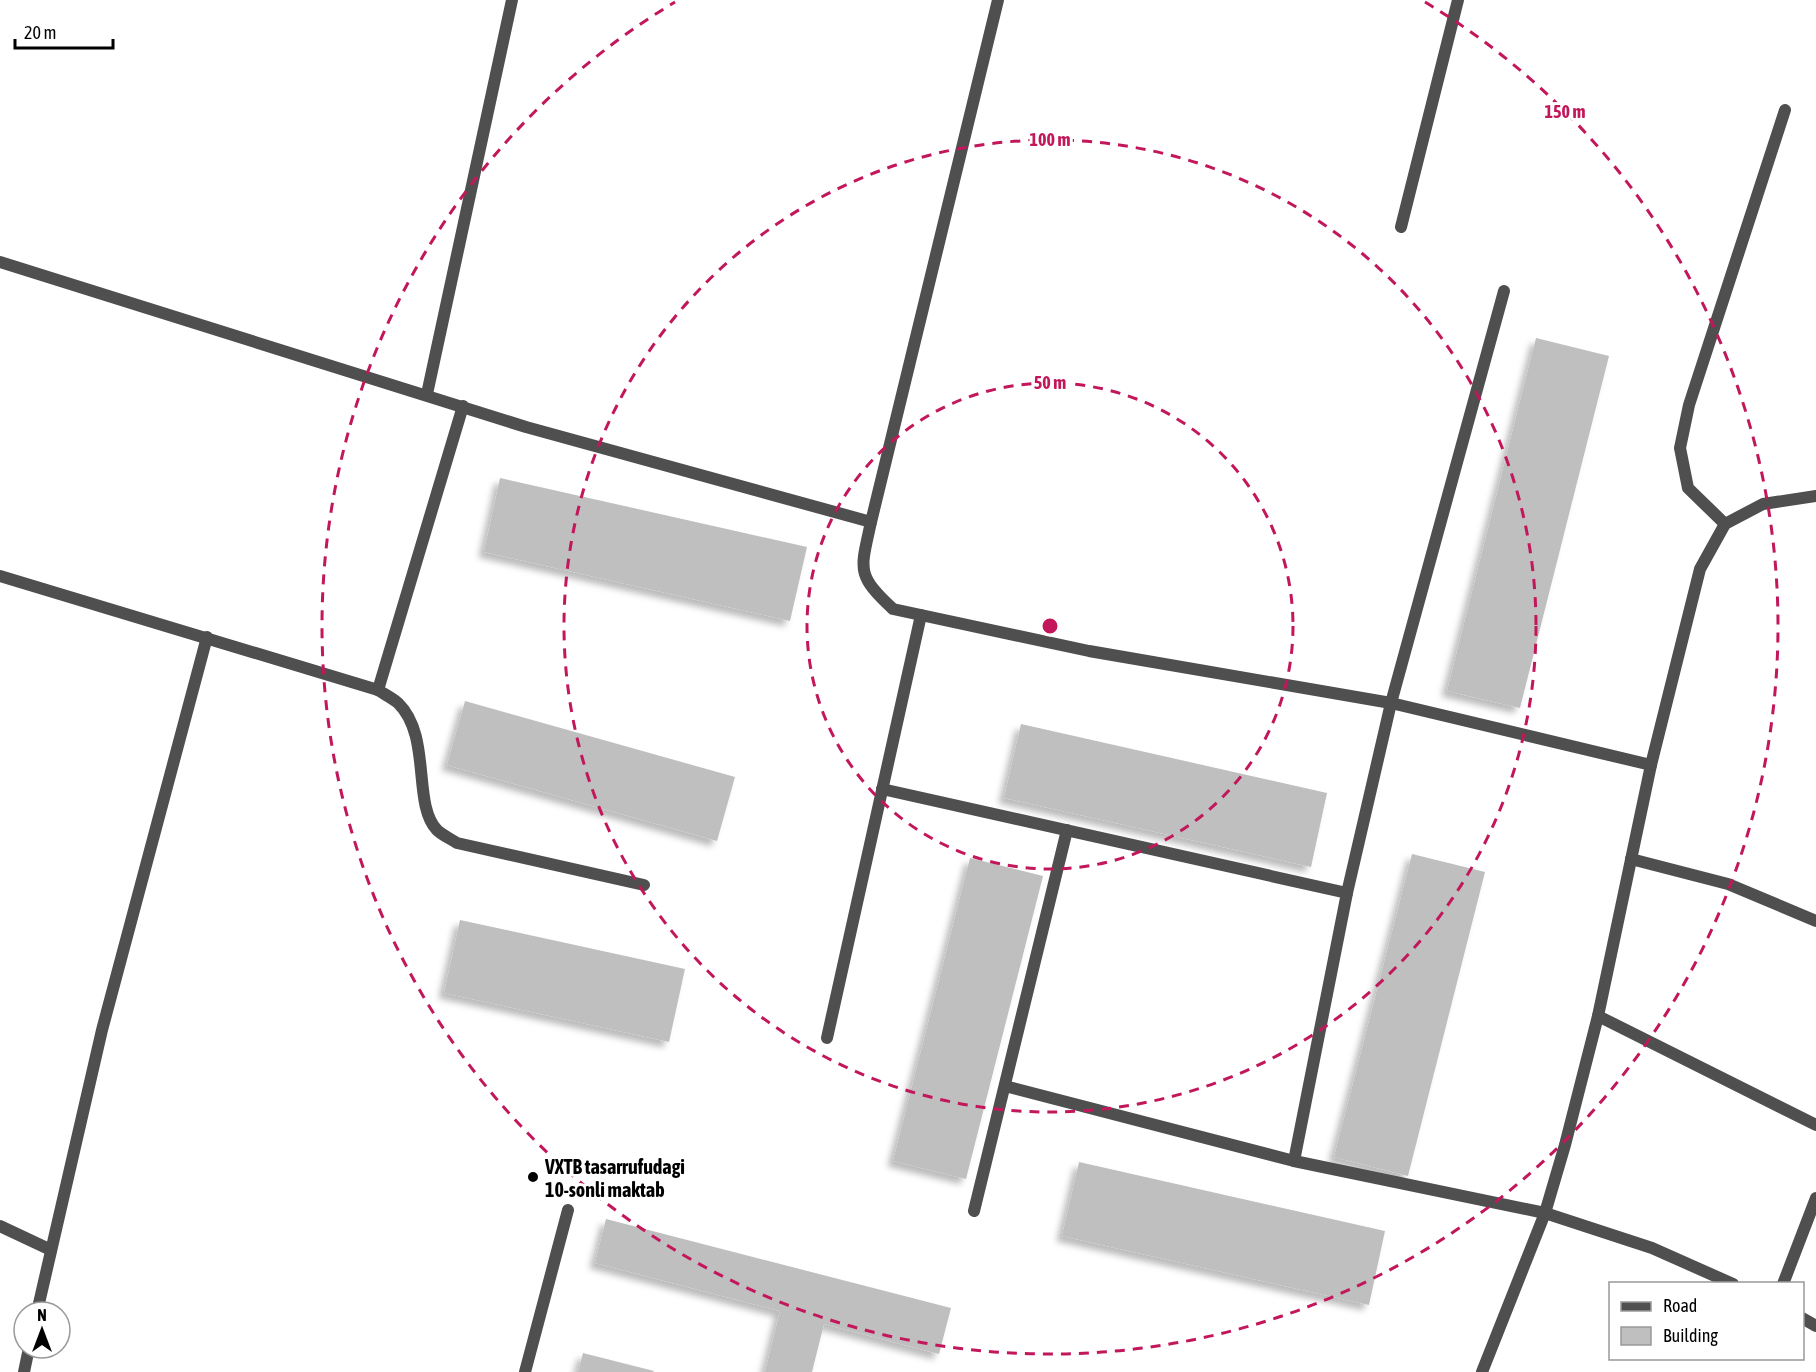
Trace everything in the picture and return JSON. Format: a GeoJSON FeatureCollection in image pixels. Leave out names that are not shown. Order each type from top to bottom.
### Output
{"type":"FeatureCollection","features":[{"type":"Feature","properties":{"kind":"street"},"geometry":{"type":"LineString","coordinates":[[427,394],[512,0]]}},
{"type":"Feature","properties":{"kind":"street"},"geometry":{"type":"LineString","coordinates":[[999,0],[871,522],[862,564],[870,588],[893,609],[1089,651],[1391,703],[1651,765]]}},
{"type":"Feature","properties":{"kind":"street"},"geometry":{"type":"LineString","coordinates":[[1401,226],[1458,0]]}},
{"type":"Feature","properties":{"kind":"street"},"geometry":{"type":"LineString","coordinates":[[1725,524],[1688,488],[1680,448],[1689,405],[1785,110]]}},
{"type":"Feature","properties":{"kind":"street"},"geometry":{"type":"LineString","coordinates":[[0,262],[538,430],[871,522]]}},
{"type":"Feature","properties":{"kind":"street"},"geometry":{"type":"LineString","coordinates":[[1294,1161],[1347,893],[1391,703],[1504,291]]}},
{"type":"Feature","properties":{"kind":"street"},"geometry":{"type":"LineString","coordinates":[[378,690],[463,406]]}},
{"type":"Feature","properties":{"kind":"street"},"geometry":{"type":"LineString","coordinates":[[1482,1372],[1545,1213],[1598,1016],[1651,765],[1700,569],[1725,524],[1763,504],[1816,496]]}},
{"type":"Feature","properties":{"kind":"street"},"geometry":{"type":"LineString","coordinates":[[0,576],[378,690],[398,704],[415,733],[421,757],[426,806],[436,829],[457,843],[644,885]]}},
{"type":"Feature","properties":{"kind":"street"},"geometry":{"type":"LineString","coordinates":[[827,1038],[921,615]]}},
{"type":"Feature","properties":{"kind":"street"},"geometry":{"type":"LineString","coordinates":[[40,1300],[102,1030],[207,637]]}},
{"type":"Feature","properties":{"kind":"street"},"geometry":{"type":"LineString","coordinates":[[882,789],[1347,893]]}},
{"type":"Feature","properties":{"kind":"street"},"geometry":{"type":"LineString","coordinates":[[974,1211],[1067,830]]}},
{"type":"Feature","properties":{"kind":"street"},"geometry":{"type":"LineString","coordinates":[[1631,859],[1728,884],[1816,921]]}},
{"type":"Feature","properties":{"kind":"street"},"geometry":{"type":"LineString","coordinates":[[1598,1016],[1816,1125]]}},
{"type":"Feature","properties":{"kind":"street"},"geometry":{"type":"LineString","coordinates":[[1005,1086],[1294,1161],[1545,1213],[1652,1248],[1728,1282]]}},
{"type":"Feature","properties":{"kind":"street"},"geometry":{"type":"LineString","coordinates":[[1784,1282],[1816,1198]]}},
{"type":"Feature","properties":{"kind":"street"},"geometry":{"type":"LineString","coordinates":[[525,1372],[568,1210]]}},
{"type":"Feature","properties":{"kind":"street"},"geometry":{"type":"LineString","coordinates":[[0,1226],[51,1250]]}},
{"type":"Feature","properties":{"kind":"building"},"geometry":{"type":"Polygon","coordinates":[[[1536,338],[1609,356],[1520,708],[1447,691],[1536,338]]]}},
{"type":"Feature","properties":{"kind":"building"},"geometry":{"type":"Polygon","coordinates":[[[500,478],[807,547],[790,621],[484,552],[500,478]]]}},
{"type":"Feature","properties":{"kind":"building"},"geometry":{"type":"Polygon","coordinates":[[[465,701],[735,777],[717,841],[447,765],[465,701]]]}},
{"type":"Feature","properties":{"kind":"building"},"geometry":{"type":"Polygon","coordinates":[[[1021,724],[1327,793],[1311,867],[1004,798],[1021,724]]]}},
{"type":"Feature","properties":{"kind":"building"},"geometry":{"type":"Polygon","coordinates":[[[1412,854],[1485,872],[1408,1176],[1334,1157],[1412,854]]]}},
{"type":"Feature","properties":{"kind":"building"},"geometry":{"type":"Polygon","coordinates":[[[970,858],[1043,876],[966,1179],[893,1161],[970,858]]]}},
{"type":"Feature","properties":{"kind":"building"},"geometry":{"type":"Polygon","coordinates":[[[460,920],[685,969],[669,1042],[444,993],[460,920]]]}},
{"type":"Feature","properties":{"kind":"building"},"geometry":{"type":"Polygon","coordinates":[[[1079,1162],[1385,1231],[1369,1305],[1062,1236],[1079,1162]]]}},
{"type":"Feature","properties":{"kind":"building"},"geometry":{"type":"Polygon","coordinates":[[[606,1219],[951,1308],[939,1354],[824,1324],[812,1372],[765,1372],[780,1311],[595,1263],[606,1219]]]}},
{"type":"Feature","properties":{"kind":"building"},"geometry":{"type":"Polygon","coordinates":[[[583,1353],[654,1371],[578,1372],[583,1353]]]}},
{"type":"Feature","properties":{"kind":"place","name":"VXTB tasarrufudagi 10-sonli maktab"},"geometry":{"type":"Point","coordinates":[533,1177]}}]}
